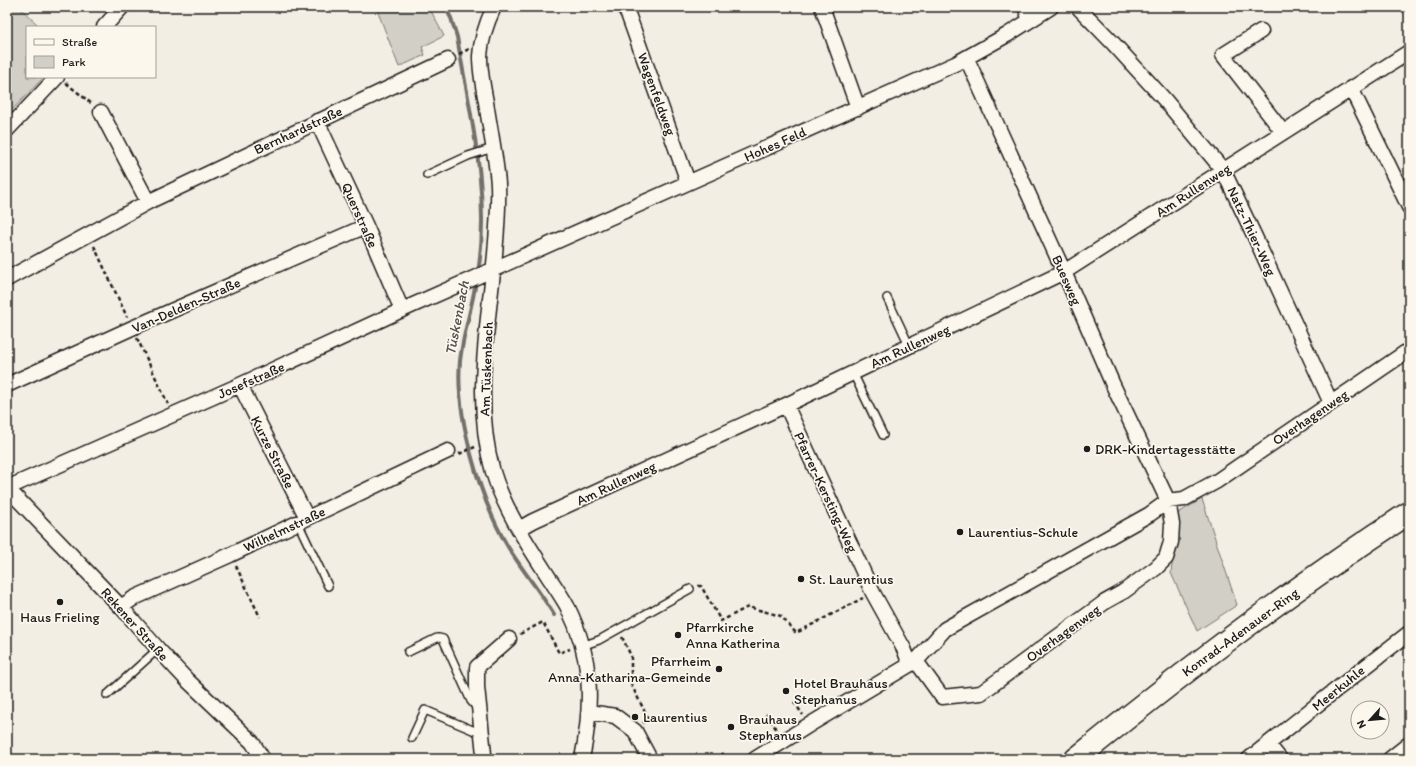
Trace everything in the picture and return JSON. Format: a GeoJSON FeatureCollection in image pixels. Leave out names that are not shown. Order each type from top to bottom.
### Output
{"type":"FeatureCollection","features":[{"type":"Feature","properties":{"kind":"main road","name":"Konrad-Adenauer-Ring"},"geometry":{"type":"LineString","coordinates":[[1076,759],[1162,690],[1259,616],[1409,513]]}},
{"type":"Feature","properties":{"kind":"street"},"geometry":{"type":"LineString","coordinates":[[105,26],[122,7]]}},
{"type":"Feature","properties":{"kind":"street","name":"Am Tüskenbach"},"geometry":{"type":"LineString","coordinates":[[494,7],[487,22],[480,55],[489,149],[498,182],[499,208],[491,271],[486,331],[483,397],[486,441],[496,481],[519,530],[566,605],[582,646],[589,676],[590,692],[587,733],[582,759]]}},
{"type":"Feature","properties":{"kind":"street","name":"Wagenfeldweg"},"geometry":{"type":"LineString","coordinates":[[624,7],[628,14],[688,182]]}},
{"type":"Feature","properties":{"kind":"street"},"geometry":{"type":"LineString","coordinates":[[822,7],[858,108]]}},
{"type":"Feature","properties":{"kind":"street"},"geometry":{"type":"LineString","coordinates":[[1025,7],[1030,20]]}},
{"type":"Feature","properties":{"kind":"street","name":"Hohes Feld"},"geometry":{"type":"LineString","coordinates":[[491,271],[967,58],[1051,7]]}},
{"type":"Feature","properties":{"kind":"street","name":"Natz-Thier-Weg"},"geometry":{"type":"LineString","coordinates":[[1078,7],[1164,99],[1223,170],[1331,403]]}},
{"type":"Feature","properties":{"kind":"street"},"geometry":{"type":"LineString","coordinates":[[1261,31],[1223,55],[1283,132]]}},
{"type":"Feature","properties":{"kind":"street","name":"Am Rullenweg"},"geometry":{"type":"LineString","coordinates":[[519,530],[533,521],[910,347],[1064,272],[1409,52]]}},
{"type":"Feature","properties":{"kind":"street","name":"Buesweg"},"geometry":{"type":"LineString","coordinates":[[967,58],[1114,385],[1168,501]]}},
{"type":"Feature","properties":{"kind":"street","name":"Bernhardstraße"},"geometry":{"type":"LineString","coordinates":[[7,279],[148,202],[448,60]]}},
{"type":"Feature","properties":{"kind":"street"},"geometry":{"type":"LineString","coordinates":[[7,130],[61,79]]}},
{"type":"Feature","properties":{"kind":"street"},"geometry":{"type":"LineString","coordinates":[[1351,88],[1409,207]]}},
{"type":"Feature","properties":{"kind":"street"},"geometry":{"type":"LineString","coordinates":[[101,112],[148,202]]}},
{"type":"Feature","properties":{"kind":"street","name":"Querstraße"},"geometry":{"type":"LineString","coordinates":[[317,121],[366,226],[402,310]]}},
{"type":"Feature","properties":{"kind":"street","name":"Van-Delden-Straße"},"geometry":{"type":"LineString","coordinates":[[7,385],[132,328],[366,226]]}},
{"type":"Feature","properties":{"kind":"street","name":"Josefstraße"},"geometry":{"type":"LineString","coordinates":[[7,488],[240,385],[402,310],[491,271]]}},
{"type":"Feature","properties":{"kind":"street","name":"Overhagenweg"},"geometry":{"type":"LineString","coordinates":[[755,759],[913,662],[946,629],[1150,514],[1168,501],[1184,499],[1217,480],[1409,350]]}},
{"type":"Feature","properties":{"kind":"street","name":"Kurze Straße"},"geometry":{"type":"LineString","coordinates":[[240,385],[302,521]]}},
{"type":"Feature","properties":{"kind":"street","name":"Pfarrer-Kersting-Weg"},"geometry":{"type":"LineString","coordinates":[[786,405],[873,593],[904,649],[913,662]]}},
{"type":"Feature","properties":{"kind":"street","name":"Wilhelmstraße"},"geometry":{"type":"LineString","coordinates":[[121,607],[134,598],[453,453]]}},
{"type":"Feature","properties":{"kind":"street","name":"Rekener Straße"},"geometry":{"type":"LineString","coordinates":[[7,488],[121,607],[187,680],[252,742],[263,759]]}},
{"type":"Feature","properties":{"kind":"street","name":"Overhagenweg"},"geometry":{"type":"LineString","coordinates":[[913,662],[942,698],[981,693],[1043,646],[1105,602],[1124,592],[1162,563],[1166,558],[1171,536],[1172,524],[1168,501]]}},
{"type":"Feature","properties":{"kind":"street","name":"Meerkuhle"},"geometry":{"type":"LineString","coordinates":[[1249,759],[1337,688],[1409,633]]}},
{"type":"Feature","properties":{"kind":"street"},"geometry":{"type":"LineString","coordinates":[[482,759],[484,754],[477,688],[477,667],[509,639]]}},
{"type":"Feature","properties":{"kind":"street"},"geometry":{"type":"LineString","coordinates":[[589,712],[615,716],[635,731],[650,759]]}},
{"type":"Feature","properties":{"kind":"street"},"geometry":{"type":"LineString","coordinates":[[1268,744],[1280,759]]}},
{"type":"Feature","properties":{"kind":"street"},"geometry":{"type":"LineString","coordinates":[[1390,759],[1409,744]]}},
{"type":"Feature","properties":{"kind":"lane"},"geometry":{"type":"LineString","coordinates":[[427,175],[468,156],[489,149]]}},
{"type":"Feature","properties":{"kind":"lane"},"geometry":{"type":"LineString","coordinates":[[887,298],[910,347]]}},
{"type":"Feature","properties":{"kind":"lane"},"geometry":{"type":"LineString","coordinates":[[853,373],[883,435]]}},
{"type":"Feature","properties":{"kind":"lane"},"geometry":{"type":"LineString","coordinates":[[302,521],[328,586]]}},
{"type":"Feature","properties":{"kind":"lane"},"geometry":{"type":"LineString","coordinates":[[582,646],[599,640],[690,589]]}},
{"type":"Feature","properties":{"kind":"lane"},"geometry":{"type":"LineString","coordinates":[[408,652],[437,638],[443,639],[471,700],[480,712]]}},
{"type":"Feature","properties":{"kind":"lane"},"geometry":{"type":"LineString","coordinates":[[107,695],[158,649]]}},
{"type":"Feature","properties":{"kind":"lane"},"geometry":{"type":"LineString","coordinates":[[412,738],[425,710],[475,731],[482,732]]}},
{"type":"Feature","properties":{"kind":"path"},"geometry":{"type":"LineString","coordinates":[[61,79],[101,112]]}},
{"type":"Feature","properties":{"kind":"path"},"geometry":{"type":"LineString","coordinates":[[88,235],[173,414]]}},
{"type":"Feature","properties":{"kind":"path"},"geometry":{"type":"LineString","coordinates":[[453,453],[478,445]]}},
{"type":"Feature","properties":{"kind":"path"},"geometry":{"type":"LineString","coordinates":[[230,555],[260,617]]}},
{"type":"Feature","properties":{"kind":"path"},"geometry":{"type":"LineString","coordinates":[[690,589],[701,586],[721,621],[748,607],[781,616],[796,633],[873,593]]}},
{"type":"Feature","properties":{"kind":"path"},"geometry":{"type":"LineString","coordinates":[[509,639],[543,622],[559,653],[582,646]]}},
{"type":"Feature","properties":{"kind":"path"},"geometry":{"type":"LineString","coordinates":[[618,629],[631,656],[631,684],[647,716]]}},
{"type":"Feature","properties":{"kind":"path"},"geometry":{"type":"LineString","coordinates":[[766,714],[784,741]]}},
{"type":"Feature","properties":{"kind":"path"},"geometry":{"type":"LineString","coordinates":[[722,753],[726,759]]}},
{"type":"Feature","properties":{"kind":"green space"},"geometry":{"type":"Polygon","coordinates":[[[7,7],[19,7],[39,26],[26,26],[26,78],[43,78],[11,111],[7,108],[7,7]]]}},
{"type":"Feature","properties":{"kind":"green space"},"geometry":{"type":"Polygon","coordinates":[[[376,7],[429,7],[444,36],[422,47],[425,55],[399,67],[376,7]]]}},
{"type":"Feature","properties":{"kind":"green space"},"geometry":{"type":"Polygon","coordinates":[[[1202,499],[1237,605],[1197,631],[1171,573],[1178,513],[1202,499]]]}},
{"type":"Feature","properties":{"kind":"waterway","name":"Tüskenbach"},"geometry":{"type":"LineString","coordinates":[[445,7],[451,18],[457,37],[477,154],[482,213],[478,272]]}},
{"type":"Feature","properties":{"kind":"waterway","name":"Tüskenbach"},"geometry":{"type":"LineString","coordinates":[[476,281],[463,341],[459,383],[461,406],[472,457],[479,482],[498,528],[513,556],[543,597],[554,615]]}},
{"type":"Feature","properties":{"kind":"place","name":"DRK-Kindertagesstätte"},"geometry":{"type":"Point","coordinates":[1087,449]}},
{"type":"Feature","properties":{"kind":"place","name":"Laurentius-Schule"},"geometry":{"type":"Point","coordinates":[960,532]}},
{"type":"Feature","properties":{"kind":"place","name":"St. Laurentius"},"geometry":{"type":"Point","coordinates":[801,579]}},
{"type":"Feature","properties":{"kind":"place","name":"Haus Frieling"},"geometry":{"type":"Point","coordinates":[60,602]}},
{"type":"Feature","properties":{"kind":"place","name":"Pfarrkirche Anna Katherina"},"geometry":{"type":"Point","coordinates":[678,635]}},
{"type":"Feature","properties":{"kind":"place","name":"Pfarrheim Anna-Katharina-Gemeinde"},"geometry":{"type":"Point","coordinates":[719,669]}},
{"type":"Feature","properties":{"kind":"place","name":"Hotel Brauhaus Stephanus"},"geometry":{"type":"Point","coordinates":[786,691]}},
{"type":"Feature","properties":{"kind":"place","name":"Laurentius"},"geometry":{"type":"Point","coordinates":[635,717]}},
{"type":"Feature","properties":{"kind":"place","name":"Brauhaus Stephanus"},"geometry":{"type":"Point","coordinates":[731,727]}}]}
